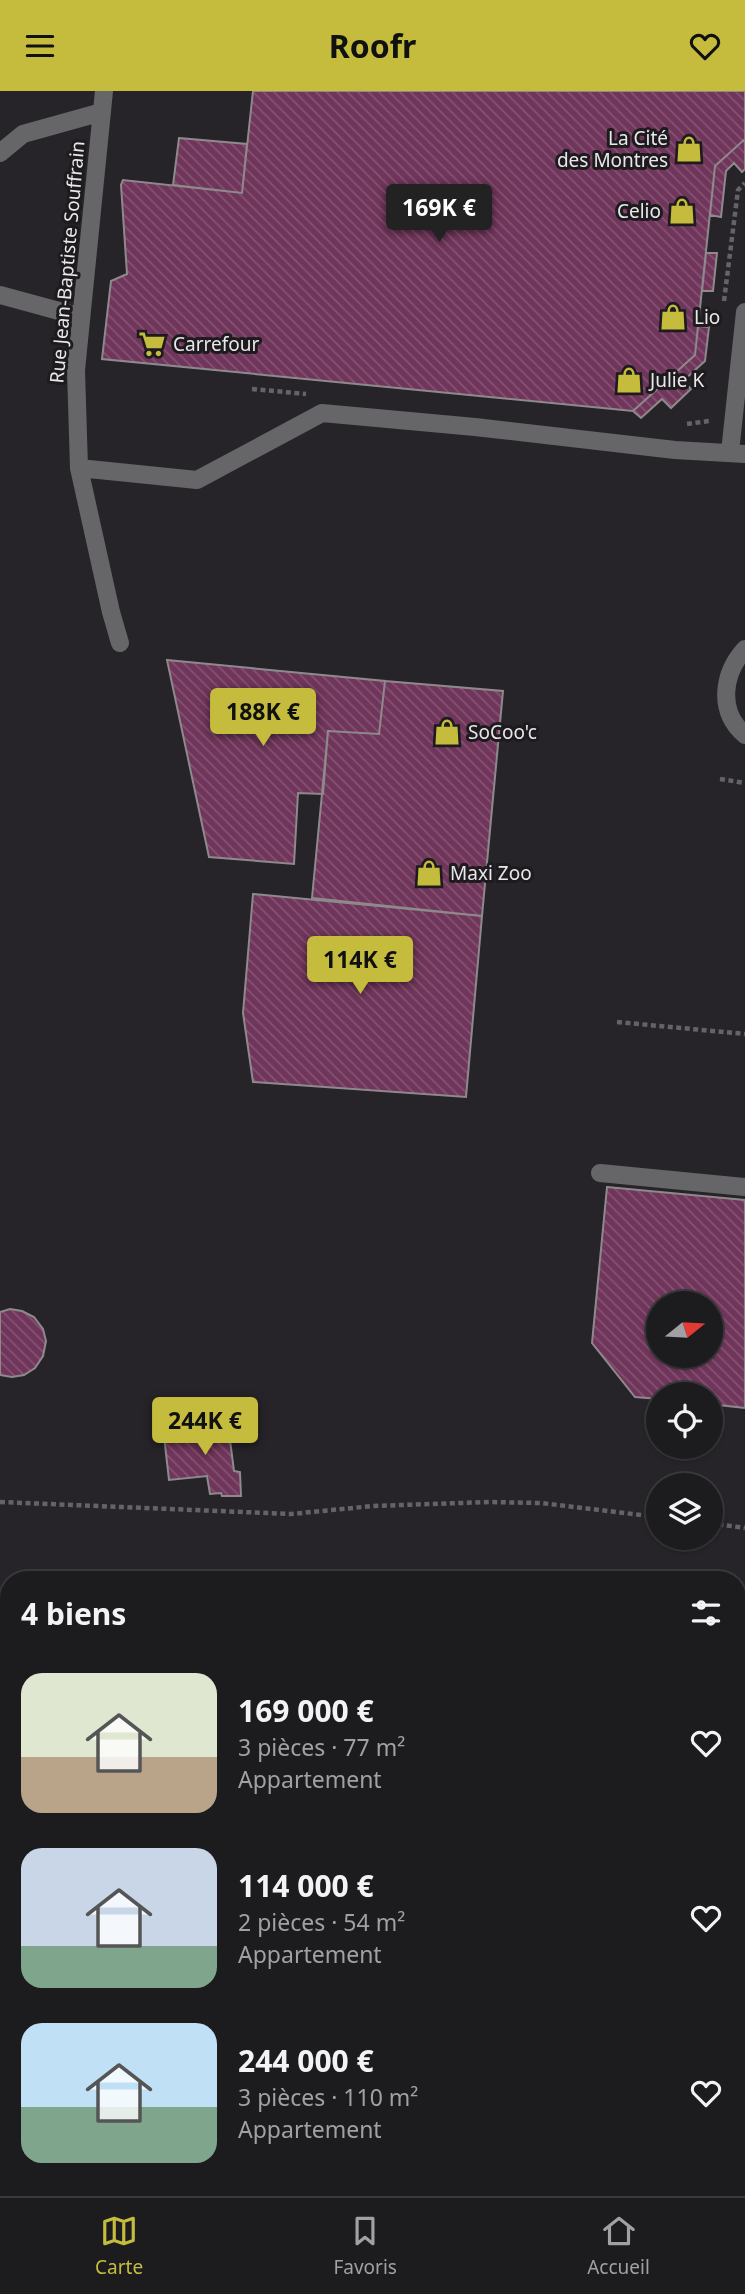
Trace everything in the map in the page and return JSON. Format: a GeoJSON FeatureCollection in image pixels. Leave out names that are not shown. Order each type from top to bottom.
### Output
{"type":"FeatureCollection","features":[{"type":"Feature","properties":{"kind":"lane","name":"Rue Jean-Baptiste Souffrain"},"geometry":{"type":"LineString","coordinates":[[104,91],[76,370],[79,468],[120,643]]}},
{"type":"Feature","properties":{"kind":"lane"},"geometry":{"type":"LineString","coordinates":[[0,153],[23,134],[102,112]]}},
{"type":"Feature","properties":{"kind":"lane"},"geometry":{"type":"LineString","coordinates":[[0,295],[81,317]]}},
{"type":"Feature","properties":{"kind":"lane"},"geometry":{"type":"LineString","coordinates":[[79,468],[197,480],[322,413],[675,450],[737,453],[745,312]]}},
{"type":"Feature","properties":{"kind":"lane"},"geometry":{"type":"LineString","coordinates":[[745,649],[733,664],[726,680],[726,698],[731,717],[745,735]]}},
{"type":"Feature","properties":{"kind":"lane"},"geometry":{"type":"LineString","coordinates":[[600,1173],[745,1187]]}},
{"type":"Feature","properties":{"kind":"path"},"geometry":{"type":"LineString","coordinates":[[724,303],[738,190],[745,183]]}},
{"type":"Feature","properties":{"kind":"path"},"geometry":{"type":"LineString","coordinates":[[252,389],[306,394],[295,401]]}},
{"type":"Feature","properties":{"kind":"path"},"geometry":{"type":"LineString","coordinates":[[681,425],[709,422],[710,409]]}},
{"type":"Feature","properties":{"kind":"path"},"geometry":{"type":"LineString","coordinates":[[720,779],[745,783]]}},
{"type":"Feature","properties":{"kind":"path"},"geometry":{"type":"LineString","coordinates":[[617,1022],[745,1034]]}},
{"type":"Feature","properties":{"kind":"path"},"geometry":{"type":"LineString","coordinates":[[0,1502],[291,1514],[373,1506],[541,1503],[646,1516]]}},
{"type":"Feature","properties":{"kind":"path"},"geometry":{"type":"LineString","coordinates":[[723,1525],[745,1528]]}},
{"type":"Feature","properties":{"kind":"building"},"geometry":{"type":"Polygon","coordinates":[[[253,91],[745,91],[745,139],[715,166],[695,355],[633,411],[102,359],[111,281],[127,274],[121,185],[123,180],[242,193],[253,91]]]}},
{"type":"Feature","properties":{"kind":"building"},"geometry":{"type":"Polygon","coordinates":[[[179,138],[247,144],[242,193],[173,185],[179,138]]]}},
{"type":"Feature","properties":{"kind":"building"},"geometry":{"type":"Polygon","coordinates":[[[745,139],[745,169],[742,172],[734,163],[726,171],[721,217],[710,215],[715,166],[745,139]]]}},
{"type":"Feature","properties":{"kind":"building"},"geometry":{"type":"Polygon","coordinates":[[[706,253],[717,253],[713,291],[702,291],[706,253]]]}},
{"type":"Feature","properties":{"kind":"building"},"geometry":{"type":"Polygon","coordinates":[[[698,326],[709,327],[705,361],[683,381],[691,389],[671,408],[662,399],[641,418],[633,411],[695,355],[698,326]]]}},
{"type":"Feature","properties":{"kind":"building"},"geometry":{"type":"Polygon","coordinates":[[[167,660],[385,681],[379,734],[328,731],[323,794],[298,793],[294,864],[209,857],[167,660]]]}},
{"type":"Feature","properties":{"kind":"building"},"geometry":{"type":"Polygon","coordinates":[[[385,681],[503,691],[482,916],[312,898],[328,731],[379,734],[385,681]]]}},
{"type":"Feature","properties":{"kind":"building"},"geometry":{"type":"Polygon","coordinates":[[[253,894],[482,916],[466,1097],[253,1082],[243,1013],[253,894]]]}},
{"type":"Feature","properties":{"kind":"building"},"geometry":{"type":"Polygon","coordinates":[[[607,1187],[745,1200],[745,1408],[723,1405],[723,1382],[646,1382],[646,1398],[635,1397],[592,1343],[607,1187]]]}},
{"type":"Feature","properties":{"kind":"building"},"geometry":{"type":"Polygon","coordinates":[[[10,1309],[34,1317],[43,1329],[46,1341],[43,1356],[35,1368],[24,1375],[12,1377],[0,1375],[0,1312],[10,1309]]]}},
{"type":"Feature","properties":{"kind":"building"},"geometry":{"type":"Polygon","coordinates":[[[227,1417],[234,1471],[240,1472],[241,1496],[210,1494],[207,1476],[169,1480],[164,1436],[200,1431],[198,1419],[227,1417]]]}},
{"type":"Feature","properties":{"kind":"place","name":"La Cité des Montres"},"geometry":{"type":"Point","coordinates":[689,149]}},
{"type":"Feature","properties":{"kind":"place","name":"Celio"},"geometry":{"type":"Point","coordinates":[682,211]}},
{"type":"Feature","properties":{"kind":"place","name":"Lio"},"geometry":{"type":"Point","coordinates":[673,317]}},
{"type":"Feature","properties":{"kind":"place","name":"Carrefour"},"geometry":{"type":"Point","coordinates":[152,344]}},
{"type":"Feature","properties":{"kind":"place","name":"Julie K"},"geometry":{"type":"Point","coordinates":[629,380]}},
{"type":"Feature","properties":{"kind":"place","name":"SoCoo'c"},"geometry":{"type":"Point","coordinates":[447,732]}},
{"type":"Feature","properties":{"kind":"place","name":"Maxi Zoo"},"geometry":{"type":"Point","coordinates":[429,873]}}]}
